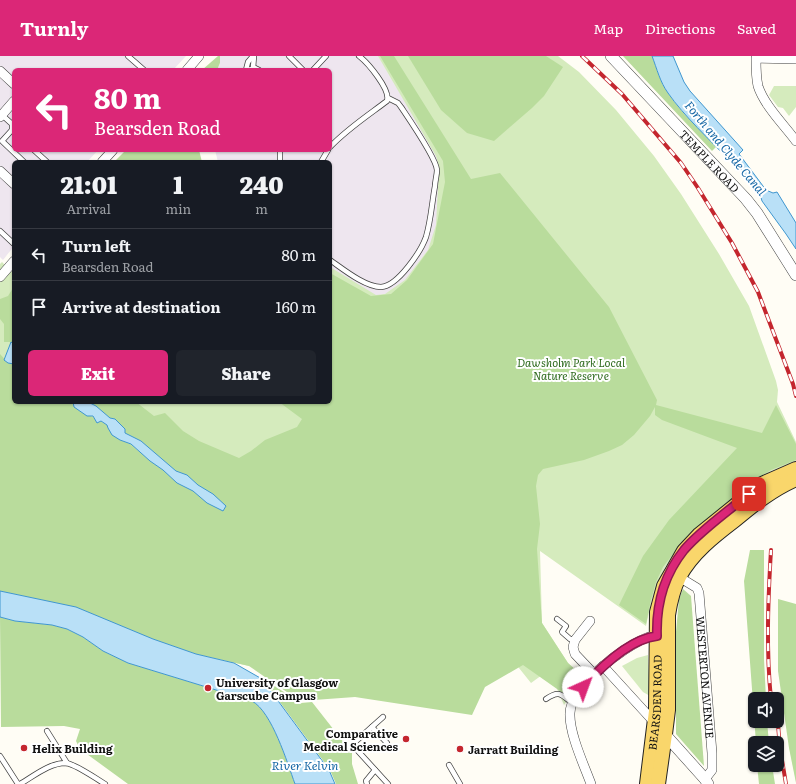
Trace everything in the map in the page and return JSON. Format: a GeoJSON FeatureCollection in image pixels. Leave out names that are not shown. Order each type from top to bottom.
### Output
{"type":"FeatureCollection","features":[{"type":"Feature","properties":{"kind":"main road","name":"BEARSDEN ROAD"},"geometry":{"type":"LineString","coordinates":[[647,784],[656,723],[657,690],[662,636],[670,603],[679,576],[693,557],[772,479],[796,469]]}},
{"type":"Feature","properties":{"kind":"main road","name":"BEARSDEN ROAD"},"geometry":{"type":"LineString","coordinates":[[658,784],[665,734],[668,692],[662,636],[657,612],[664,586],[677,562],[692,542],[752,499],[771,492],[796,479]]}},
{"type":"Feature","properties":{"kind":"street"},"geometry":{"type":"LineString","coordinates":[[189,68],[199,56]]}},
{"type":"Feature","properties":{"kind":"street","name":"TEMPLE ROAD"},"geometry":{"type":"LineString","coordinates":[[611,56],[746,199],[757,213],[796,275]]}},
{"type":"Feature","properties":{"kind":"street"},"geometry":{"type":"LineString","coordinates":[[796,59],[756,57],[757,82],[765,100],[796,141]]}},
{"type":"Feature","properties":{"kind":"street"},"geometry":{"type":"LineString","coordinates":[[0,71],[12,82]]}},
{"type":"Feature","properties":{"kind":"street"},"geometry":{"type":"LineString","coordinates":[[1,116],[12,104]]}},
{"type":"Feature","properties":{"kind":"street"},"geometry":{"type":"LineString","coordinates":[[104,160],[111,152]]}},
{"type":"Feature","properties":{"kind":"street"},"geometry":{"type":"LineString","coordinates":[[1,174],[12,182]]}},
{"type":"Feature","properties":{"kind":"street"},"geometry":{"type":"LineString","coordinates":[[0,277],[12,263]]}},
{"type":"Feature","properties":{"kind":"street","name":"WESTERTON AVENUE"},"geometry":{"type":"LineString","coordinates":[[679,576],[697,588],[699,593],[712,753],[712,770],[707,781]]}},
{"type":"Feature","properties":{"kind":"street"},"geometry":{"type":"LineString","coordinates":[[590,621],[575,640],[572,647],[575,654],[594,674]]}},
{"type":"Feature","properties":{"kind":"street"},"geometry":{"type":"LineString","coordinates":[[591,784],[572,730],[570,714],[572,703],[577,693],[594,674],[615,655],[647,637],[662,636]]}},
{"type":"Feature","properties":{"kind":"street"},"geometry":{"type":"LineString","coordinates":[[603,666],[707,781]]}},
{"type":"Feature","properties":{"kind":"lane"},"geometry":{"type":"LineString","coordinates":[[128,56],[142,68]]}},
{"type":"Feature","properties":{"kind":"lane"},"geometry":{"type":"LineString","coordinates":[[249,68],[254,56]]}},
{"type":"Feature","properties":{"kind":"lane"},"geometry":{"type":"LineString","coordinates":[[289,56],[300,68]]}},
{"type":"Feature","properties":{"kind":"lane"},"geometry":{"type":"LineString","coordinates":[[315,68],[326,56]]}},
{"type":"Feature","properties":{"kind":"lane"},"geometry":{"type":"LineString","coordinates":[[332,146],[341,135],[363,117],[387,101],[388,98],[388,93],[379,79],[359,56]]}},
{"type":"Feature","properties":{"kind":"lane"},"geometry":{"type":"LineString","coordinates":[[332,261],[368,284],[380,287],[388,285],[396,281],[402,274],[419,250],[426,236],[437,170],[426,148],[401,107],[398,103],[388,98]]}},
{"type":"Feature","properties":{"kind":"lane"},"geometry":{"type":"LineString","coordinates":[[1,116],[12,124]]}},
{"type":"Feature","properties":{"kind":"lane"},"geometry":{"type":"LineString","coordinates":[[12,132],[2,142],[12,151]]}},
{"type":"Feature","properties":{"kind":"lane"},"geometry":{"type":"LineString","coordinates":[[13,152],[22,160]]}},
{"type":"Feature","properties":{"kind":"lane"},"geometry":{"type":"LineString","coordinates":[[36,152],[45,160]]}},
{"type":"Feature","properties":{"kind":"lane"},"geometry":{"type":"LineString","coordinates":[[0,231],[12,242]]}},
{"type":"Feature","properties":{"kind":"lane"},"geometry":{"type":"LineString","coordinates":[[557,619],[566,626],[562,632],[570,639],[575,640]]}},
{"type":"Feature","properties":{"kind":"lane"},"geometry":{"type":"LineString","coordinates":[[546,699],[553,694],[561,694],[572,703]]}},
{"type":"Feature","properties":{"kind":"lane"},"geometry":{"type":"LineString","coordinates":[[383,717],[355,742],[355,746],[388,784]]}},
{"type":"Feature","properties":{"kind":"lane"},"geometry":{"type":"LineString","coordinates":[[372,727],[387,743]]}},
{"type":"Feature","properties":{"kind":"lane"},"geometry":{"type":"LineString","coordinates":[[46,731],[67,763],[105,784]]}},
{"type":"Feature","properties":{"kind":"lane"},"geometry":{"type":"LineString","coordinates":[[0,756],[19,784],[49,766],[67,763]]}},
{"type":"Feature","properties":{"kind":"lane"},"geometry":{"type":"LineString","coordinates":[[449,765],[460,784]]}},
{"type":"Feature","properties":{"kind":"lane"},"geometry":{"type":"LineString","coordinates":[[367,784],[366,781],[375,770]]}},
{"type":"Feature","properties":{"kind":"shaded area"},"geometry":{"type":"Polygon","coordinates":[[[0,56],[186,56],[175,68],[12,68],[12,152],[96,152],[89,160],[12,160],[12,249],[3,260],[0,257],[0,56]]]}},
{"type":"Feature","properties":{"kind":"shaded area"},"geometry":{"type":"Polygon","coordinates":[[[220,56],[380,56],[443,161],[445,182],[433,244],[407,280],[391,294],[372,296],[332,274],[332,160],[218,160],[216,152],[332,152],[332,68],[218,68],[220,63],[220,56]]]}},
{"type":"Feature","properties":{"kind":"green space"},"geometry":{"type":"Polygon","coordinates":[[[218,56],[220,56],[220,63],[218,68],[204,68],[218,56]]]}},
{"type":"Feature","properties":{"kind":"green space","name":"Dawsholm Park Local Nature Reserve"},"geometry":{"type":"Polygon","coordinates":[[[378,56],[558,56],[579,72],[616,110],[654,156],[681,194],[719,254],[749,306],[776,381],[778,390],[777,402],[796,442],[796,461],[771,471],[752,483],[688,536],[665,567],[652,599],[646,626],[540,551],[542,623],[568,663],[582,679],[564,705],[549,670],[531,683],[515,663],[298,677],[196,654],[97,617],[31,598],[0,591],[0,264],[2,262],[12,272],[12,404],[332,404],[332,268],[376,295],[385,294],[405,280],[428,250],[436,225],[439,167],[436,156],[378,56]]]}},
{"type":"Feature","properties":{"kind":"green space","name":"Dawsholm Park Local Nature Reserve"},"geometry":{"type":"Polygon","coordinates":[[[380,56],[394,56],[471,179],[500,173],[609,307],[657,400],[656,405],[762,433],[776,405],[796,444],[796,460],[771,470],[751,482],[688,535],[663,567],[656,582],[646,624],[619,605],[643,556],[669,520],[737,448],[662,420],[655,415],[655,407],[650,416],[634,435],[622,445],[584,460],[543,469],[538,475],[536,486],[540,524],[537,549],[542,623],[568,663],[583,676],[567,696],[523,665],[485,687],[472,715],[355,697],[300,701],[249,666],[196,654],[153,639],[76,607],[0,591],[0,354],[8,363],[12,364],[12,404],[73,404],[74,407],[107,425],[120,440],[130,444],[177,483],[193,491],[207,503],[213,494],[198,485],[187,475],[176,471],[141,441],[125,433],[125,429],[115,419],[110,418],[92,404],[139,404],[154,416],[165,413],[183,431],[199,441],[239,458],[265,440],[297,427],[302,419],[282,404],[332,404],[332,274],[371,296],[391,294],[407,280],[433,244],[445,182],[443,161],[380,56]]]}},
{"type":"Feature","properties":{"kind":"green space"},"geometry":{"type":"Polygon","coordinates":[[[408,56],[546,56],[563,67],[544,96],[494,141],[467,133],[441,110],[408,56]]]}},
{"type":"Feature","properties":{"kind":"green space"},"geometry":{"type":"Polygon","coordinates":[[[623,56],[652,56],[665,89],[691,121],[716,147],[712,151],[623,56]]]}},
{"type":"Feature","properties":{"kind":"green space"},"geometry":{"type":"Polygon","coordinates":[[[774,86],[796,86],[796,107],[789,116],[783,108],[778,107],[769,95],[774,86]]]}},
{"type":"Feature","properties":{"kind":"green space"},"geometry":{"type":"Polygon","coordinates":[[[124,152],[200,152],[202,160],[116,160],[124,152]]]}},
{"type":"Feature","properties":{"kind":"green space"},"geometry":{"type":"Polygon","coordinates":[[[12,290],[12,343],[4,342],[4,324],[0,319],[0,299],[8,296],[12,290]]]}},
{"type":"Feature","properties":{"kind":"green space"},"geometry":{"type":"Polygon","coordinates":[[[750,550],[764,550],[764,659],[766,692],[752,692],[744,581],[750,550]]]}},
{"type":"Feature","properties":{"kind":"green space"},"geometry":{"type":"Polygon","coordinates":[[[683,589],[691,596],[704,766],[676,734],[676,632],[679,599],[683,589]]]}},
{"type":"Feature","properties":{"kind":"green space"},"geometry":{"type":"Polygon","coordinates":[[[778,599],[796,604],[796,783],[784,713],[784,692],[781,692],[778,671],[778,599]]]}},
{"type":"Feature","properties":{"kind":"green space"},"geometry":{"type":"Polygon","coordinates":[[[0,617],[15,621],[52,625],[67,629],[83,637],[103,651],[128,663],[252,701],[259,707],[272,726],[295,784],[128,784],[80,749],[76,741],[80,729],[64,726],[1,727],[0,617]]]}},
{"type":"Feature","properties":{"kind":"green space"},"geometry":{"type":"Polygon","coordinates":[[[648,655],[650,696],[643,692],[622,666],[637,658],[648,655]]]}},
{"type":"Feature","properties":{"kind":"green space"},"geometry":{"type":"Polygon","coordinates":[[[262,678],[301,703],[312,702],[352,753],[352,764],[358,784],[336,784],[330,770],[262,678]]]}},
{"type":"Feature","properties":{"kind":"green space"},"geometry":{"type":"Polygon","coordinates":[[[755,728],[768,728],[768,736],[755,736],[755,728]]]}},
{"type":"Feature","properties":{"kind":"green space"},"geometry":{"type":"Polygon","coordinates":[[[758,772],[773,772],[775,784],[759,784],[758,772]]]}},
{"type":"Feature","properties":{"kind":"water","name":"Forth and Clyde Canal"},"geometry":{"type":"Polygon","coordinates":[[[652,56],[673,56],[684,82],[690,91],[743,150],[739,154],[766,190],[773,193],[777,192],[796,223],[796,249],[762,201],[760,194],[734,160],[729,160],[674,102],[663,84],[652,56]]]}},
{"type":"Feature","properties":{"kind":"water"},"geometry":{"type":"Polygon","coordinates":[[[11,342],[12,364],[4,360],[11,342]]]}},
{"type":"Feature","properties":{"kind":"water"},"geometry":{"type":"Polygon","coordinates":[[[73,404],[92,404],[110,418],[115,419],[125,429],[125,433],[141,441],[176,471],[187,475],[198,485],[213,494],[226,506],[223,511],[207,503],[193,491],[177,483],[131,444],[112,435],[107,425],[101,421],[97,423],[93,416],[87,416],[74,407],[73,404]]]}},
{"type":"Feature","properties":{"kind":"water","name":"River Kelvin"},"geometry":{"type":"Polygon","coordinates":[[[0,591],[76,607],[153,639],[196,654],[234,663],[262,679],[329,770],[335,784],[295,784],[272,726],[259,707],[252,701],[128,663],[103,651],[83,637],[67,629],[52,625],[15,621],[0,617],[0,591]]]}},
{"type":"Feature","properties":{"kind":"railway"},"geometry":{"type":"LineString","coordinates":[[582,56],[622,94],[681,163],[698,188],[732,243],[758,292],[793,384],[796,396]]}},
{"type":"Feature","properties":{"kind":"railway"},"geometry":{"type":"LineString","coordinates":[[770,692],[768,662],[768,625],[771,550]]}},
{"type":"Feature","properties":{"kind":"railway"},"geometry":{"type":"LineString","coordinates":[[778,728],[786,784]]}},
{"type":"Feature","properties":{"kind":"place","name":"University of Glasgow Garscube Campus"},"geometry":{"type":"Point","coordinates":[208,688]}},
{"type":"Feature","properties":{"kind":"place","name":"Comparative Medical Sciences"},"geometry":{"type":"Point","coordinates":[406,739]}},
{"type":"Feature","properties":{"kind":"place","name":"Helix Building"},"geometry":{"type":"Point","coordinates":[24,748]}},
{"type":"Feature","properties":{"kind":"place","name":"Jarratt Building"},"geometry":{"type":"Point","coordinates":[460,749]}},
{"type":"Feature","properties":{"kind":"route"},"geometry":{"type":"LineString","coordinates":[[583,687],[594,674],[615,655],[647,637],[657,636],[657,612],[664,586],[684,551],[692,542],[749,494]]}}]}
